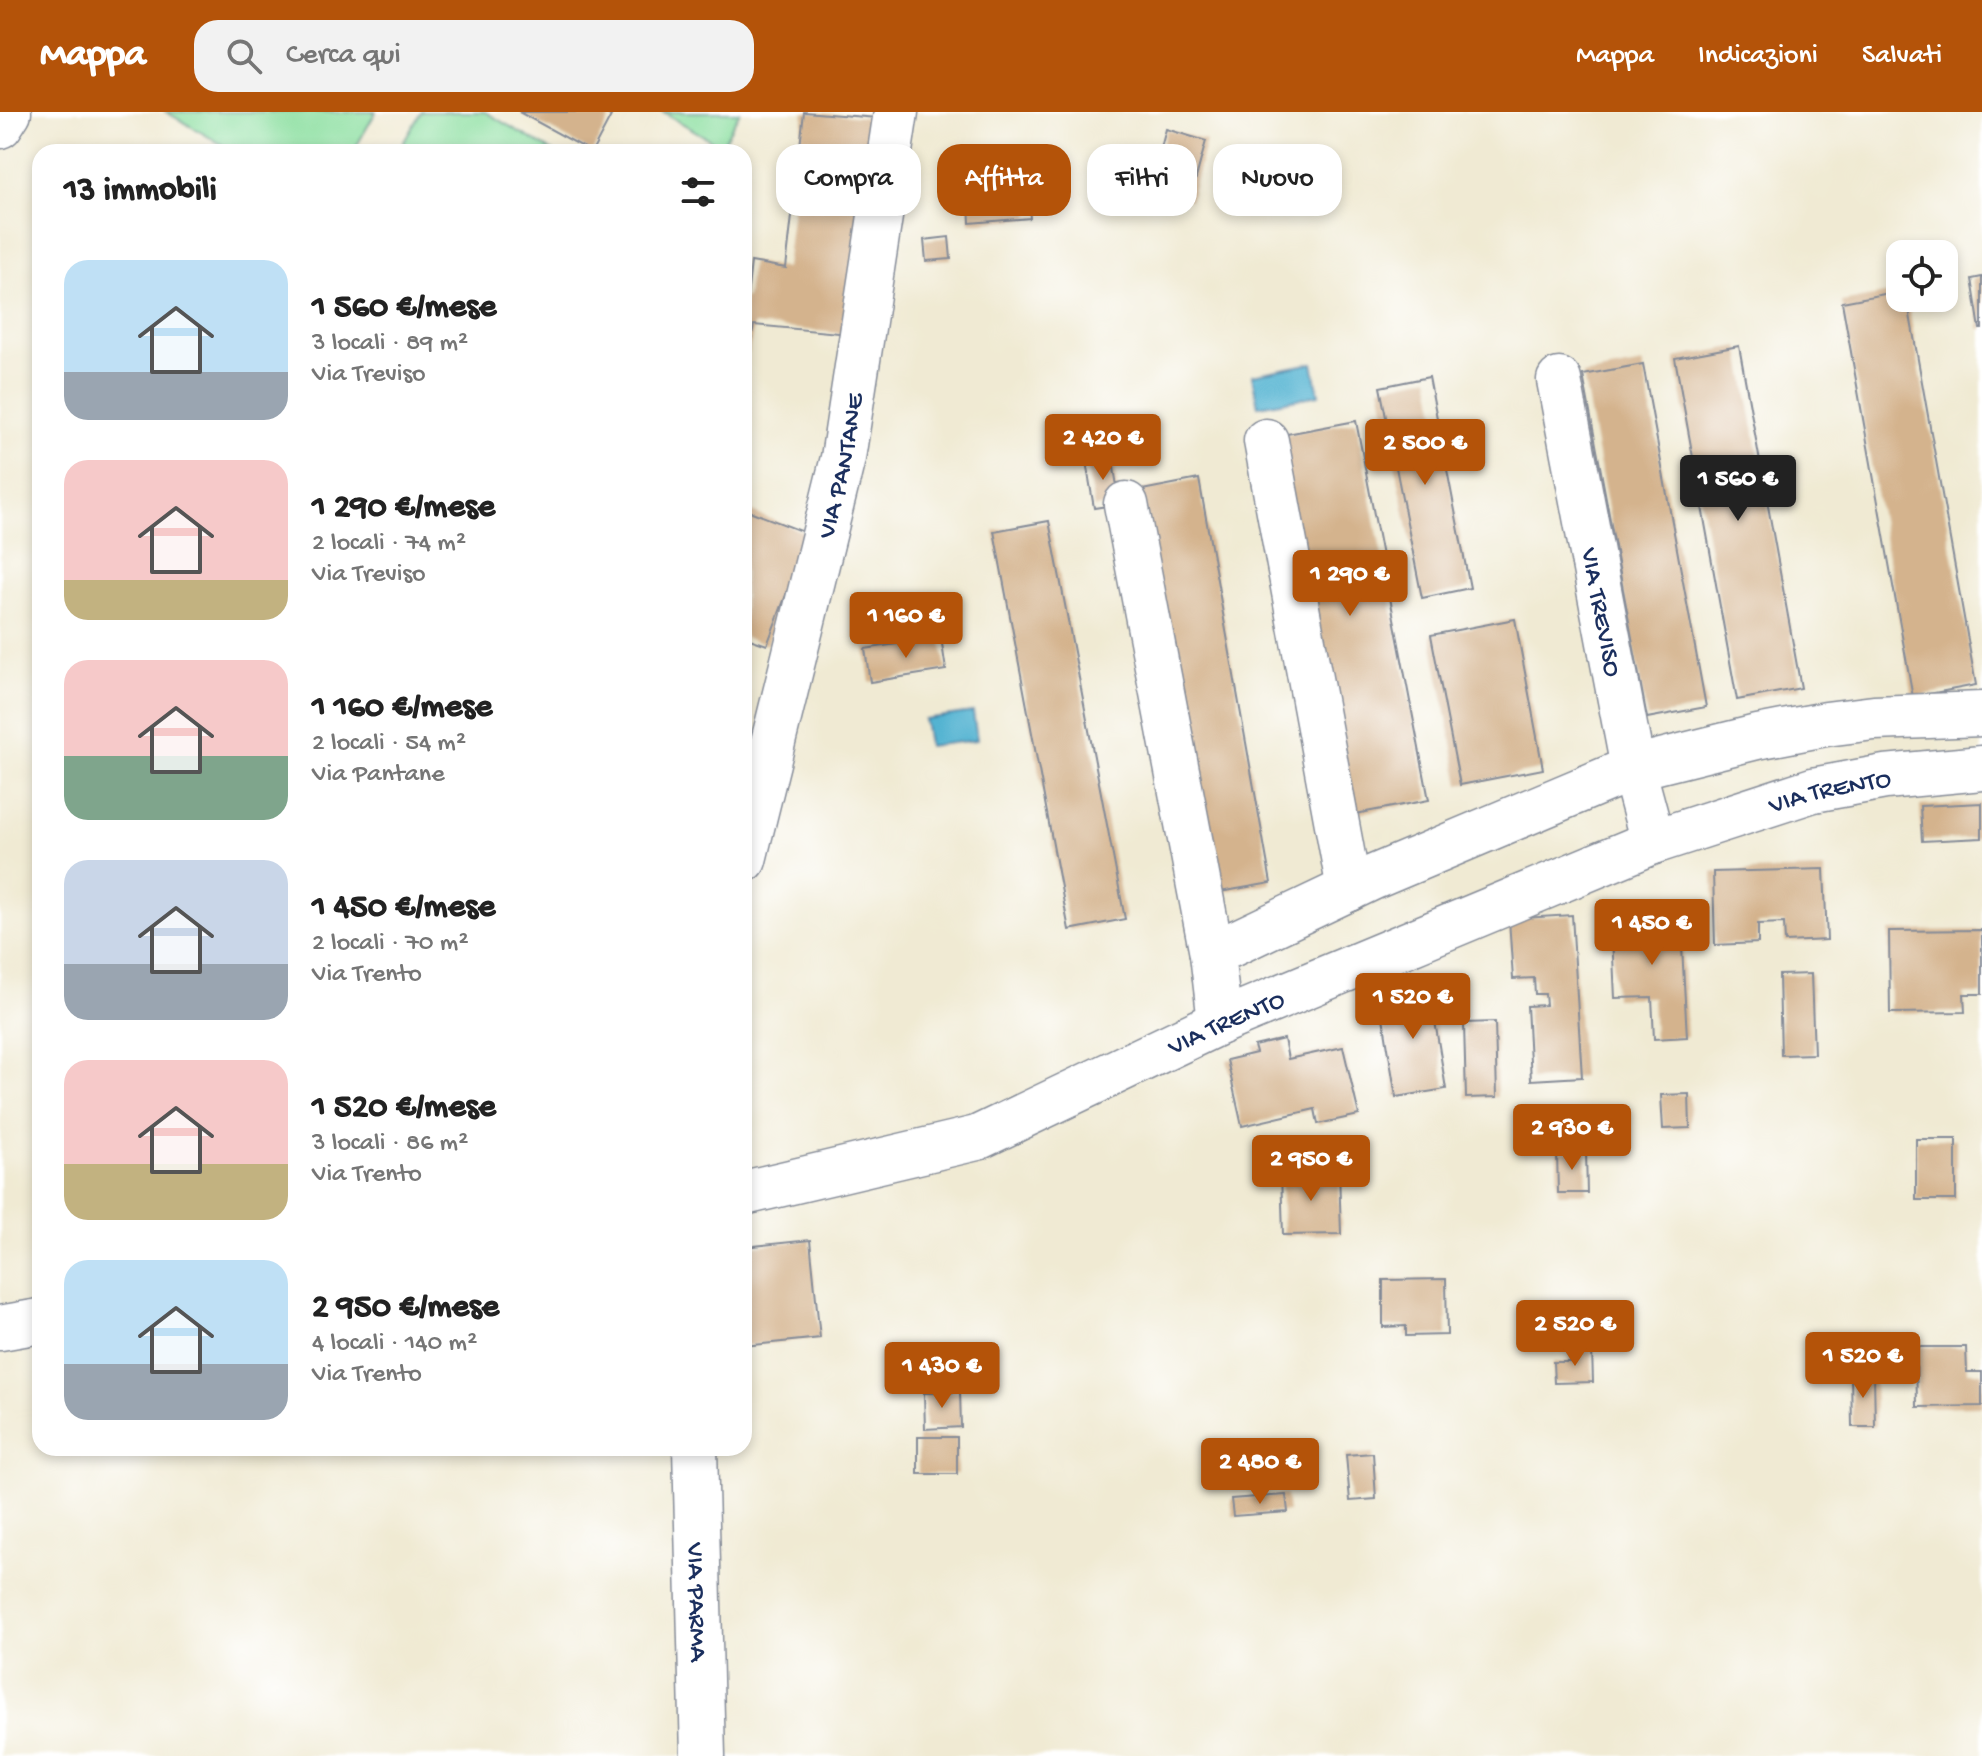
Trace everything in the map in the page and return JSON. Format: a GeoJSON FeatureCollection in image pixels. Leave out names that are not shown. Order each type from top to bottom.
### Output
{"type":"FeatureCollection","features":[{"type":"Feature","properties":{"kind":"street"},"geometry":{"type":"LineString","coordinates":[[0,126],[9,112]]}},
{"type":"Feature","properties":{"kind":"street","name":"VIA PANTANE"},"geometry":{"type":"LineString","coordinates":[[752,828],[843,458],[896,112]]}},
{"type":"Feature","properties":{"kind":"street","name":"VIA TREVISO"},"geometry":{"type":"LineString","coordinates":[[1559,380],[1633,768],[1653,842]]}},
{"type":"Feature","properties":{"kind":"street"},"geometry":{"type":"LineString","coordinates":[[1266,441],[1349,889]]}},
{"type":"Feature","properties":{"kind":"street"},"geometry":{"type":"LineString","coordinates":[[1126,504],[1212,954],[1220,1022]]}},
{"type":"Feature","properties":{"kind":"street"},"geometry":{"type":"LineString","coordinates":[[1212,954],[1349,889],[1633,768],[1757,737],[1826,724],[1874,718],[1982,714]]}},
{"type":"Feature","properties":{"kind":"street","name":"VIA TRENTO"},"geometry":{"type":"LineString","coordinates":[[752,1191],[977,1138],[1220,1022],[1653,842],[1813,790],[1898,775],[1982,768]]}},
{"type":"Feature","properties":{"kind":"street"},"geometry":{"type":"LineString","coordinates":[[0,1328],[32,1322]]}},
{"type":"Feature","properties":{"kind":"street","name":"VIA PARMA"},"geometry":{"type":"LineString","coordinates":[[695,1456],[703,1756]]}},
{"type":"Feature","properties":{"kind":"green space"},"geometry":{"type":"Polygon","coordinates":[[[166,112],[376,112],[358,144],[221,144],[166,112]]]}},
{"type":"Feature","properties":{"kind":"green space"},"geometry":{"type":"Polygon","coordinates":[[[421,112],[485,112],[540,144],[403,144],[421,112]]]}},
{"type":"Feature","properties":{"kind":"green space"},"geometry":{"type":"Polygon","coordinates":[[[663,112],[740,112],[722,144],[663,112]]]}},
{"type":"Feature","properties":{"kind":"water"},"geometry":{"type":"Polygon","coordinates":[[[1313,363],[1319,395],[1258,406],[1252,375],[1313,363]]]}},
{"type":"Feature","properties":{"kind":"water"},"geometry":{"type":"Polygon","coordinates":[[[973,712],[977,740],[928,746],[924,719],[973,712]]]}},
{"type":"Feature","properties":{"kind":"building"},"geometry":{"type":"Polygon","coordinates":[[[519,112],[603,112],[611,116],[596,144],[577,144],[519,112]]]}},
{"type":"Feature","properties":{"kind":"building"},"geometry":{"type":"Polygon","coordinates":[[[804,112],[877,118],[874,144],[800,144],[804,112]]]}},
{"type":"Feature","properties":{"kind":"building"},"geometry":{"type":"Polygon","coordinates":[[[1166,129],[1206,141],[1197,174],[1197,144],[1162,144],[1166,129]]]}},
{"type":"Feature","properties":{"kind":"building"},"geometry":{"type":"Polygon","coordinates":[[[792,216],[864,216],[849,334],[754,325],[752,335],[752,262],[786,268],[792,216]]]}},
{"type":"Feature","properties":{"kind":"building"},"geometry":{"type":"Polygon","coordinates":[[[970,216],[1030,218],[970,223],[970,216]]]}},
{"type":"Feature","properties":{"kind":"building"},"geometry":{"type":"Polygon","coordinates":[[[949,237],[951,259],[926,261],[924,240],[949,237]]]}},
{"type":"Feature","properties":{"kind":"building"},"geometry":{"type":"Polygon","coordinates":[[[1982,277],[1982,329],[1980,329],[1972,279],[1982,277]]]}},
{"type":"Feature","properties":{"kind":"building"},"geometry":{"type":"Polygon","coordinates":[[[1886,294],[1886,312],[1909,312],[1976,685],[1913,697],[1842,302],[1886,294]]]}},
{"type":"Feature","properties":{"kind":"building"},"geometry":{"type":"Polygon","coordinates":[[[1739,346],[1801,688],[1737,700],[1675,358],[1739,346]]]}},
{"type":"Feature","properties":{"kind":"building"},"geometry":{"type":"Polygon","coordinates":[[[1643,364],[1706,707],[1647,718],[1583,375],[1643,364]]]}},
{"type":"Feature","properties":{"kind":"building"},"geometry":{"type":"Polygon","coordinates":[[[1429,377],[1470,588],[1422,598],[1380,387],[1429,377]]]}},
{"type":"Feature","properties":{"kind":"building"},"geometry":{"type":"Polygon","coordinates":[[[1356,421],[1429,800],[1345,816],[1271,437],[1356,421]]]}},
{"type":"Feature","properties":{"kind":"building"},"geometry":{"type":"Polygon","coordinates":[[[1112,456],[1120,504],[1094,508],[1086,461],[1112,456]]]}},
{"type":"Feature","properties":{"kind":"building"},"geometry":{"type":"Polygon","coordinates":[[[1199,479],[1271,883],[1214,893],[1142,490],[1199,479]]]}},
{"type":"Feature","properties":{"kind":"building"},"geometry":{"type":"Polygon","coordinates":[[[752,512],[809,534],[767,645],[752,640],[752,512]]]}},
{"type":"Feature","properties":{"kind":"building"},"geometry":{"type":"Polygon","coordinates":[[[1049,521],[1125,919],[1069,930],[994,531],[1049,521]]]}},
{"type":"Feature","properties":{"kind":"building"},"geometry":{"type":"Polygon","coordinates":[[[1515,619],[1543,769],[1460,785],[1431,635],[1515,619]]]}},
{"type":"Feature","properties":{"kind":"building"},"geometry":{"type":"Polygon","coordinates":[[[941,637],[946,670],[870,682],[865,649],[941,637]]]}},
{"type":"Feature","properties":{"kind":"building"},"geometry":{"type":"Polygon","coordinates":[[[1982,803],[1982,838],[1922,841],[1920,806],[1982,803]]]}},
{"type":"Feature","properties":{"kind":"building"},"geometry":{"type":"Polygon","coordinates":[[[1824,869],[1827,940],[1785,942],[1784,923],[1758,924],[1758,943],[1715,945],[1713,872],[1824,869]]]}},
{"type":"Feature","properties":{"kind":"building"},"geometry":{"type":"Polygon","coordinates":[[[1680,911],[1687,1037],[1654,1039],[1652,997],[1615,998],[1611,914],[1680,911]]]}},
{"type":"Feature","properties":{"kind":"building"},"geometry":{"type":"Polygon","coordinates":[[[1572,915],[1582,1077],[1531,1080],[1527,1006],[1546,1005],[1545,994],[1535,994],[1534,978],[1513,979],[1509,919],[1572,915]]]}},
{"type":"Feature","properties":{"kind":"building"},"geometry":{"type":"Polygon","coordinates":[[[1982,930],[1982,994],[1964,994],[1965,1012],[1890,1013],[1889,931],[1982,930]]]}},
{"type":"Feature","properties":{"kind":"building"},"geometry":{"type":"Polygon","coordinates":[[[1811,974],[1814,1054],[1781,1055],[1779,975],[1811,974]]]}},
{"type":"Feature","properties":{"kind":"building"},"geometry":{"type":"Polygon","coordinates":[[[1429,984],[1446,1089],[1396,1097],[1379,993],[1429,984]]]}},
{"type":"Feature","properties":{"kind":"building"},"geometry":{"type":"Polygon","coordinates":[[[1495,1022],[1497,1097],[1466,1098],[1464,1023],[1495,1022]]]}},
{"type":"Feature","properties":{"kind":"building"},"geometry":{"type":"Polygon","coordinates":[[[1284,1039],[1288,1059],[1343,1047],[1359,1115],[1318,1124],[1315,1109],[1242,1126],[1227,1060],[1256,1053],[1254,1046],[1284,1039]]]}},
{"type":"Feature","properties":{"kind":"building"},"geometry":{"type":"Polygon","coordinates":[[[1689,1094],[1690,1128],[1663,1129],[1661,1095],[1689,1094]]]}},
{"type":"Feature","properties":{"kind":"building"},"geometry":{"type":"Polygon","coordinates":[[[1916,1139],[1956,1139],[1956,1200],[1916,1200],[1916,1139]]]}},
{"type":"Feature","properties":{"kind":"building"},"geometry":{"type":"Polygon","coordinates":[[[1586,1151],[1587,1193],[1558,1193],[1557,1152],[1586,1151]]]}},
{"type":"Feature","properties":{"kind":"building"},"geometry":{"type":"Polygon","coordinates":[[[1339,1170],[1341,1234],[1283,1235],[1281,1172],[1339,1170]]]}},
{"type":"Feature","properties":{"kind":"building"},"geometry":{"type":"Polygon","coordinates":[[[810,1240],[820,1338],[752,1345],[752,1246],[810,1240]]]}},
{"type":"Feature","properties":{"kind":"building"},"geometry":{"type":"Polygon","coordinates":[[[1446,1279],[1447,1335],[1406,1336],[1406,1326],[1383,1327],[1383,1280],[1446,1279]]]}},
{"type":"Feature","properties":{"kind":"building"},"geometry":{"type":"Polygon","coordinates":[[[1916,1347],[1966,1347],[1967,1372],[1982,1372],[1982,1406],[1917,1407],[1916,1347]]]}},
{"type":"Feature","properties":{"kind":"building"},"geometry":{"type":"Polygon","coordinates":[[[1592,1349],[1593,1382],[1554,1383],[1553,1362],[1570,1362],[1570,1350],[1592,1349]]]}},
{"type":"Feature","properties":{"kind":"building"},"geometry":{"type":"Polygon","coordinates":[[[1874,1372],[1875,1427],[1852,1427],[1851,1373],[1874,1372]]]}},
{"type":"Feature","properties":{"kind":"building"},"geometry":{"type":"Polygon","coordinates":[[[960,1392],[961,1427],[925,1429],[924,1393],[960,1392]]]}},
{"type":"Feature","properties":{"kind":"building"},"geometry":{"type":"Polygon","coordinates":[[[918,1437],[957,1437],[957,1474],[918,1474],[918,1437]]]}},
{"type":"Feature","properties":{"kind":"building"},"geometry":{"type":"Polygon","coordinates":[[[1373,1453],[1376,1499],[1350,1501],[1346,1455],[1373,1453]]]}},
{"type":"Feature","properties":{"kind":"building"},"geometry":{"type":"Polygon","coordinates":[[[1286,1495],[1288,1512],[1233,1516],[1231,1499],[1286,1495]]]}}]}
